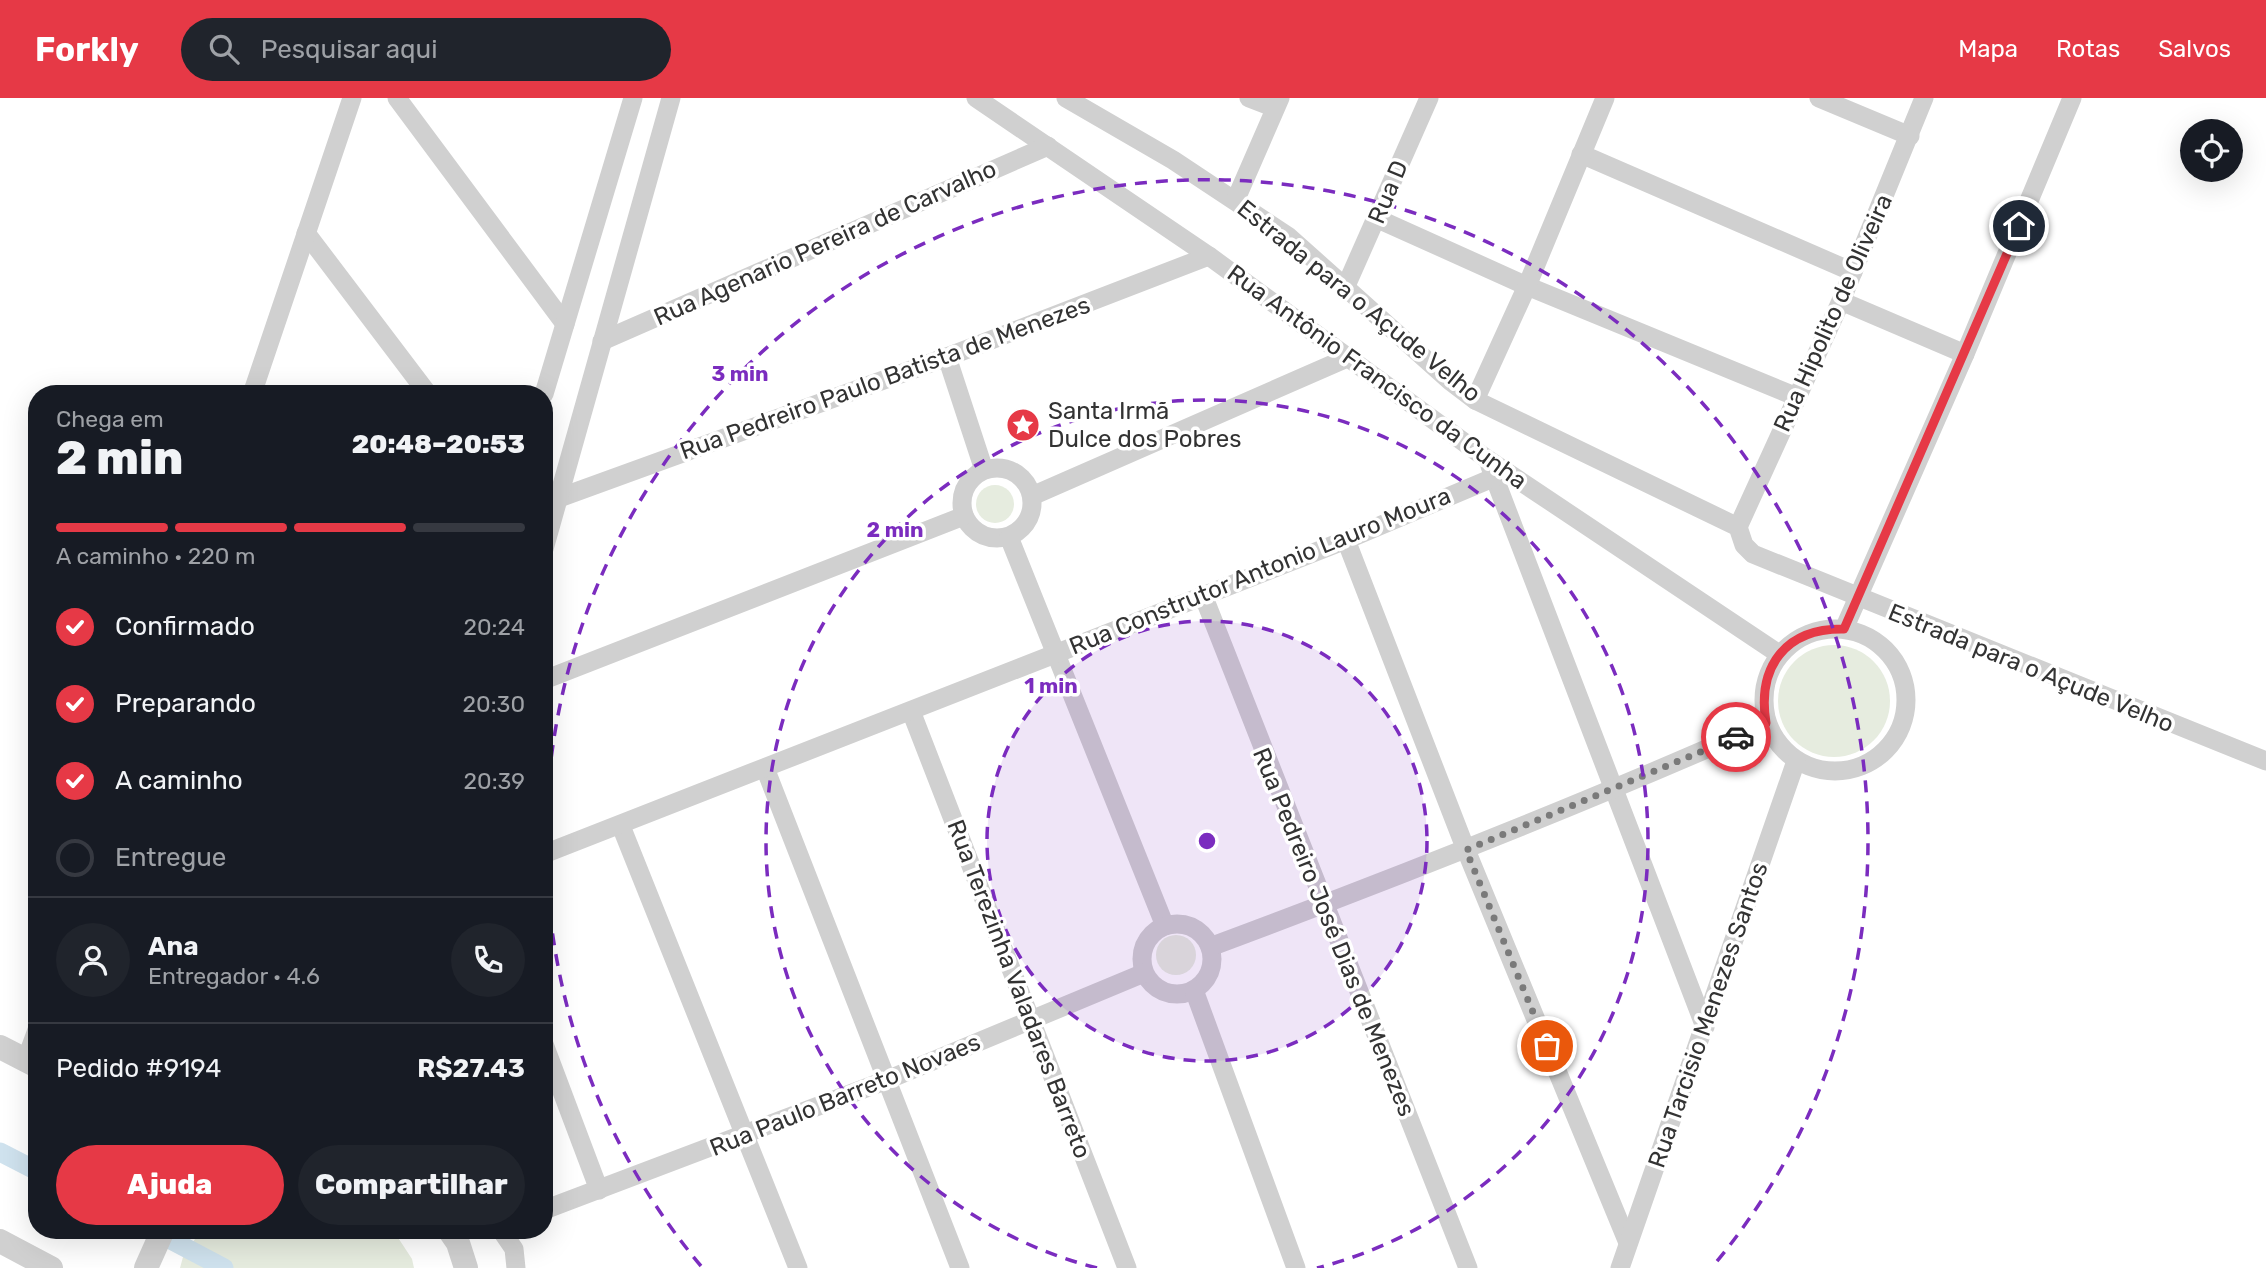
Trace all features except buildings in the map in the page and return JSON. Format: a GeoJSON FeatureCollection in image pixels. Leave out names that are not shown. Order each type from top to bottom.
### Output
{"type":"FeatureCollection","features":[{"type":"Feature","properties":{"kind":"street"},"geometry":{"type":"LineString","coordinates":[[255,385],[352,98]]}},
{"type":"Feature","properties":{"kind":"street"},"geometry":{"type":"LineString","coordinates":[[397,98],[565,324]]}},
{"type":"Feature","properties":{"kind":"street"},"geometry":{"type":"LineString","coordinates":[[547,385],[633,98]]}},
{"type":"Feature","properties":{"kind":"street"},"geometry":{"type":"LineString","coordinates":[[553,518],[671,98]]}},
{"type":"Feature","properties":{"kind":"street","name":"Rua Antônio Francisco da Cunha"},"geometry":{"type":"LineString","coordinates":[[976,98],[1209,256],[1487,459],[1501,475],[1779,654]]}},
{"type":"Feature","properties":{"kind":"street","name":"Estrada para o Açude Velho"},"geometry":{"type":"LineString","coordinates":[[1066,98],[1236,199],[1289,237],[1450,381],[1475,400],[1738,527],[1744,545],[1753,554],[1856,598],[2266,761]]}},
{"type":"Feature","properties":{"kind":"street"},"geometry":{"type":"LineString","coordinates":[[1236,199],[1278,103],[1249,98]]}},
{"type":"Feature","properties":{"kind":"street","name":"Rua D"},"geometry":{"type":"LineString","coordinates":[[1346,286],[1378,219],[1429,98]]}},
{"type":"Feature","properties":{"kind":"street"},"geometry":{"type":"LineString","coordinates":[[1475,400],[1527,286],[1605,98]]}},
{"type":"Feature","properties":{"kind":"street"},"geometry":{"type":"LineString","coordinates":[[1819,98],[1910,136]]}},
{"type":"Feature","properties":{"kind":"street","name":"Rua Hipolito de Oliveira"},"geometry":{"type":"LineString","coordinates":[[1738,527],[1853,272],[1924,98]]}},
{"type":"Feature","properties":{"kind":"street"},"geometry":{"type":"LineString","coordinates":[[1844,629],[1965,354],[2072,98]]}},
{"type":"Feature","properties":{"kind":"street","name":"Rua Agenario Pereira de Carvalho"},"geometry":{"type":"LineString","coordinates":[[602,341],[1048,146]]}},
{"type":"Feature","properties":{"kind":"street"},"geometry":{"type":"LineString","coordinates":[[1581,154],[1853,272]]}},
{"type":"Feature","properties":{"kind":"street"},"geometry":{"type":"LineString","coordinates":[[1378,219],[1527,286],[1797,397]]}},
{"type":"Feature","properties":{"kind":"street"},"geometry":{"type":"LineString","coordinates":[[306,233],[421,385]]}},
{"type":"Feature","properties":{"kind":"street","name":"Rua Pedreiro Paulo Batista de Menezes"},"geometry":{"type":"LineString","coordinates":[[559,498],[947,357],[1209,256]]}},
{"type":"Feature","properties":{"kind":"street"},"geometry":{"type":"LineString","coordinates":[[1840,301],[1965,354]]}},
{"type":"Feature","properties":{"kind":"street"},"geometry":{"type":"LineString","coordinates":[[947,357],[984,470]]}},
{"type":"Feature","properties":{"kind":"street"},"geometry":{"type":"LineString","coordinates":[[1032,496],[1347,358]]}},
{"type":"Feature","properties":{"kind":"street"},"geometry":{"type":"LineString","coordinates":[[1004,468],[1014,472],[1023,478],[1032,496],[1031,516],[1018,532],[1009,537],[988,537],[970,526],[964,516],[962,506],[967,485],[984,470],[1004,468]]}},
{"type":"Feature","properties":{"kind":"street"},"geometry":{"type":"LineString","coordinates":[[1501,475],[1705,1027]]}},
{"type":"Feature","properties":{"kind":"street","name":"Rua Construtor Antonio Lauro Moura"},"geometry":{"type":"LineString","coordinates":[[553,851],[1346,540],[1501,475]]}},
{"type":"Feature","properties":{"kind":"street"},"geometry":{"type":"LineString","coordinates":[[553,676],[964,516]]}},
{"type":"Feature","properties":{"kind":"street"},"geometry":{"type":"LineString","coordinates":[[1009,537],[1165,926]]}},
{"type":"Feature","properties":{"kind":"street"},"geometry":{"type":"LineString","coordinates":[[1346,540],[1466,850],[1628,1243]]}},
{"type":"Feature","properties":{"kind":"street","name":"Rua Pedreiro José Dias de Menezes"},"geometry":{"type":"LineString","coordinates":[[1203,595],[1322,905],[1468,1268]]}},
{"type":"Feature","properties":{"kind":"street"},"geometry":{"type":"LineString","coordinates":[[1844,629],[1867,636],[1886,649],[1899,668],[1906,690],[1902,724],[1898,736],[1883,753],[1863,766],[1841,772],[1817,770],[1796,761],[1778,745],[1766,723],[1762,699],[1767,676],[1779,654],[1808,633],[1844,629]]}},
{"type":"Feature","properties":{"kind":"street","name":"Rua Terezinha Valadares Barreto"},"geometry":{"type":"LineString","coordinates":[[911,711],[1127,1268]]}},
{"type":"Feature","properties":{"kind":"street"},"geometry":{"type":"LineString","coordinates":[[1210,947],[1616,790],[1766,723]]}},
{"type":"Feature","properties":{"kind":"street","name":"Rua Tarcisio Menezes Santos"},"geometry":{"type":"LineString","coordinates":[[1620,1268],[1796,761]]}},
{"type":"Feature","properties":{"kind":"street"},"geometry":{"type":"LineString","coordinates":[[765,768],[960,1268]]}},
{"type":"Feature","properties":{"kind":"street"},"geometry":{"type":"LineString","coordinates":[[621,826],[798,1268]]}},
{"type":"Feature","properties":{"kind":"street"},"geometry":{"type":"LineString","coordinates":[[1187,925],[1205,937],[1210,947],[1212,967],[1208,976],[1194,990],[1175,995],[1166,992],[1157,988],[1144,973],[1143,951],[1155,932],[1165,926],[1187,925]]}},
{"type":"Feature","properties":{"kind":"street","name":"Rua Paulo Barreto Novaes"},"geometry":{"type":"LineString","coordinates":[[553,1207],[887,1080],[1144,973]]}},
{"type":"Feature","properties":{"kind":"street"},"geometry":{"type":"LineString","coordinates":[[1194,990],[1296,1268]]}},
{"type":"Feature","properties":{"kind":"street"},"geometry":{"type":"LineString","coordinates":[[0,1047],[28,1061]]}},
{"type":"Feature","properties":{"kind":"street"},"geometry":{"type":"LineString","coordinates":[[553,1068],[599,1190]]}},
{"type":"Feature","properties":{"kind":"street"},"geometry":{"type":"LineString","coordinates":[[146,1268],[159,1239]]}},
{"type":"Feature","properties":{"kind":"street"},"geometry":{"type":"LineString","coordinates":[[456,1239],[466,1268]]}},
{"type":"Feature","properties":{"kind":"street"},"geometry":{"type":"LineString","coordinates":[[507,1239],[514,1249],[516,1268]]}},
{"type":"Feature","properties":{"kind":"street"},"geometry":{"type":"LineString","coordinates":[[0,1241],[51,1268]]}},
{"type":"Feature","properties":{"kind":"shaded area"},"geometry":{"type":"Polygon","coordinates":[[[995,485],[1009,490],[1014,504],[1009,518],[995,523],[981,518],[976,504],[981,490],[995,485]]]}},
{"type":"Feature","properties":{"kind":"shaded area"},"geometry":{"type":"Polygon","coordinates":[[[1834,645],[1856,649],[1874,661],[1886,679],[1890,701],[1886,723],[1874,741],[1856,753],[1834,757],[1812,753],[1794,741],[1782,723],[1778,701],[1782,679],[1794,661],[1812,649],[1834,645]]]}},
{"type":"Feature","properties":{"kind":"shaded area"},"geometry":{"type":"Polygon","coordinates":[[[1176,935],[1184,936],[1190,941],[1195,947],[1195,963],[1190,969],[1184,974],[1176,975],[1168,974],[1162,969],[1157,963],[1156,955],[1157,947],[1162,941],[1168,936],[1176,935]]]}},
{"type":"Feature","properties":{"kind":"shaded area"},"geometry":{"type":"Polygon","coordinates":[[[195,1239],[399,1239],[412,1259],[414,1268],[180,1268],[183,1257],[195,1239]]]}},
{"type":"Feature","properties":{"kind":"waterway"},"geometry":{"type":"LineString","coordinates":[[0,1152],[28,1166]]}},
{"type":"Feature","properties":{"kind":"waterway"},"geometry":{"type":"LineString","coordinates":[[171,1240],[224,1268]]}},
{"type":"Feature","properties":{"kind":"way so far"},"geometry":{"type":"LineString","coordinates":[[1547,1046],[1466,850],[1616,790],[1736,737]]}},
{"type":"Feature","properties":{"kind":"place","name":"Santa Irmã Dulce dos Pobres"},"geometry":{"type":"Point","coordinates":[1023,425]}},
{"type":"Feature","properties":{"kind":"route"},"geometry":{"type":"LineString","coordinates":[[1736,737],[1766,723],[1762,699],[1767,676],[1779,654],[1808,633],[1844,629],[2019,226]]}}]}
